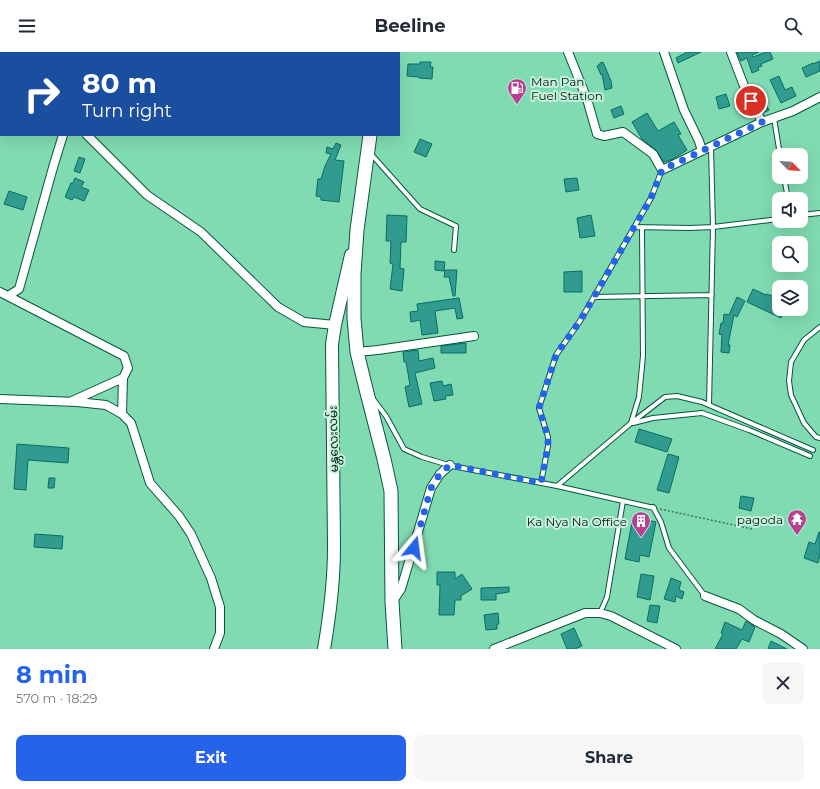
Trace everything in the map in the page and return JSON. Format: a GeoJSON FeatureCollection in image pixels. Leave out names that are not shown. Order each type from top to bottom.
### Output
{"type":"FeatureCollection","features":[{"type":"Feature","properties":{"kind":"main road"},"geometry":{"type":"LineString","coordinates":[[370,136],[357,230],[354,274],[354,318],[357,352],[391,491],[392,602],[395,649]]}},
{"type":"Feature","properties":{"kind":"main road","name":"မန္တလေးလမ်း"},"geometry":{"type":"LineString","coordinates":[[324,649],[334,579],[332,344],[357,230]]}},
{"type":"Feature","properties":{"kind":"street"},"geometry":{"type":"LineString","coordinates":[[568,52],[586,99],[597,134],[604,136],[623,132],[653,154],[662,170],[762,122],[793,110],[820,97]]}},
{"type":"Feature","properties":{"kind":"street"},"geometry":{"type":"LineString","coordinates":[[664,52],[684,110],[702,151]]}},
{"type":"Feature","properties":{"kind":"street"},"geometry":{"type":"LineString","coordinates":[[731,52],[746,91],[762,122]]}},
{"type":"Feature","properties":{"kind":"street"},"geometry":{"type":"LineString","coordinates":[[23,303],[19,289],[63,136]]}},
{"type":"Feature","properties":{"kind":"street"},"geometry":{"type":"LineString","coordinates":[[88,136],[147,195],[201,232],[278,307],[304,322],[335,325]]}},
{"type":"Feature","properties":{"kind":"street"},"geometry":{"type":"LineString","coordinates":[[8,296],[19,289]]}},
{"type":"Feature","properties":{"kind":"street"},"geometry":{"type":"LineString","coordinates":[[0,292],[124,356],[128,368],[123,378],[122,414]]}},
{"type":"Feature","properties":{"kind":"street"},"geometry":{"type":"LineString","coordinates":[[357,352],[474,336]]}},
{"type":"Feature","properties":{"kind":"street"},"geometry":{"type":"LineString","coordinates":[[72,402],[123,378]]}},
{"type":"Feature","properties":{"kind":"street"},"geometry":{"type":"LineString","coordinates":[[0,398],[106,405],[122,414],[131,423],[150,483],[179,516],[192,534],[211,578],[220,607],[220,633],[214,649]]}},
{"type":"Feature","properties":{"kind":"street"},"geometry":{"type":"LineString","coordinates":[[392,602],[401,589],[431,488],[440,474],[450,465]]}},
{"type":"Feature","properties":{"kind":"street"},"geometry":{"type":"LineString","coordinates":[[705,596],[739,609],[754,620],[781,634],[803,649]]}},
{"type":"Feature","properties":{"kind":"street"},"geometry":{"type":"LineString","coordinates":[[494,649],[584,614],[600,613],[611,616],[676,649]]}},
{"type":"Feature","properties":{"kind":"lane"},"geometry":{"type":"LineString","coordinates":[[774,118],[779,148]]}},
{"type":"Feature","properties":{"kind":"lane"},"geometry":{"type":"LineString","coordinates":[[709,405],[713,227],[711,146]]}},
{"type":"Feature","properties":{"kind":"lane"},"geometry":{"type":"LineString","coordinates":[[368,151],[420,209],[456,226],[454,250]]}},
{"type":"Feature","properties":{"kind":"lane"},"geometry":{"type":"LineString","coordinates":[[541,483],[548,446],[548,437],[539,408],[556,355],[580,321],[651,198],[662,170]]}},
{"type":"Feature","properties":{"kind":"lane"},"geometry":{"type":"LineString","coordinates":[[808,214],[820,213]]}},
{"type":"Feature","properties":{"kind":"lane"},"geometry":{"type":"LineString","coordinates":[[634,227],[713,227],[772,220]]}},
{"type":"Feature","properties":{"kind":"lane"},"geometry":{"type":"LineString","coordinates":[[630,424],[639,397],[643,356],[642,227]]}},
{"type":"Feature","properties":{"kind":"lane"},"geometry":{"type":"LineString","coordinates":[[594,297],[712,296]]}},
{"type":"Feature","properties":{"kind":"lane"},"geometry":{"type":"LineString","coordinates":[[820,327],[804,340],[791,362],[789,381],[791,395],[804,423],[816,436],[820,438]]}},
{"type":"Feature","properties":{"kind":"lane"},"geometry":{"type":"LineString","coordinates":[[366,389],[386,416],[404,449],[422,457],[450,465],[557,486],[655,508],[661,522],[668,548],[705,596]]}},
{"type":"Feature","properties":{"kind":"lane"},"geometry":{"type":"LineString","coordinates":[[557,486],[665,396],[677,396],[702,402],[813,450]]}},
{"type":"Feature","properties":{"kind":"lane"},"geometry":{"type":"LineString","coordinates":[[630,424],[653,418],[702,413],[749,430],[810,456]]}},
{"type":"Feature","properties":{"kind":"lane"},"geometry":{"type":"LineString","coordinates":[[600,613],[607,598],[623,500]]}},
{"type":"Feature","properties":{"kind":"path"},"geometry":{"type":"LineString","coordinates":[[655,508],[752,529]]}},
{"type":"Feature","properties":{"kind":"building"},"geometry":{"type":"Polygon","coordinates":[[[687,52],[701,52],[678,63],[676,58],[687,52]]]}},
{"type":"Feature","properties":{"kind":"building"},"geometry":{"type":"Polygon","coordinates":[[[737,52],[759,52],[752,55],[753,57],[770,52],[773,59],[761,64],[762,66],[758,67],[759,70],[752,73],[747,58],[741,61],[737,52]]]}},
{"type":"Feature","properties":{"kind":"building"},"geometry":{"type":"Polygon","coordinates":[[[820,61],[820,71],[806,77],[802,68],[820,61]]]}},
{"type":"Feature","properties":{"kind":"building"},"geometry":{"type":"Polygon","coordinates":[[[420,62],[431,62],[430,67],[433,67],[432,79],[407,76],[408,64],[420,64],[420,62]]]}},
{"type":"Feature","properties":{"kind":"building"},"geometry":{"type":"Polygon","coordinates":[[[603,62],[611,81],[612,88],[605,90],[602,74],[601,75],[597,66],[603,62]]]}},
{"type":"Feature","properties":{"kind":"building"},"geometry":{"type":"Polygon","coordinates":[[[779,76],[785,90],[792,87],[796,96],[781,103],[770,80],[779,76]]]}},
{"type":"Feature","properties":{"kind":"building"},"geometry":{"type":"Polygon","coordinates":[[[726,94],[730,106],[719,109],[716,97],[726,94]]]}},
{"type":"Feature","properties":{"kind":"building"},"geometry":{"type":"Polygon","coordinates":[[[764,102],[769,110],[763,113],[759,104],[764,102]]]}},
{"type":"Feature","properties":{"kind":"building"},"geometry":{"type":"Polygon","coordinates":[[[621,106],[624,114],[614,118],[611,110],[621,106]]]}},
{"type":"Feature","properties":{"kind":"building"},"geometry":{"type":"Polygon","coordinates":[[[647,113],[658,131],[674,122],[681,134],[678,135],[687,150],[673,159],[664,162],[656,150],[642,139],[632,122],[647,113]]]}},
{"type":"Feature","properties":{"kind":"building"},"geometry":{"type":"Polygon","coordinates":[[[420,139],[432,144],[426,157],[414,152],[420,139]]]}},
{"type":"Feature","properties":{"kind":"building"},"geometry":{"type":"Polygon","coordinates":[[[336,143],[341,145],[335,160],[344,161],[339,202],[321,200],[321,197],[316,196],[318,179],[321,179],[331,154],[326,153],[327,147],[333,149],[336,143]]]}},
{"type":"Feature","properties":{"kind":"building"},"geometry":{"type":"Polygon","coordinates":[[[79,157],[85,159],[80,173],[74,171],[79,157]]]}},
{"type":"Feature","properties":{"kind":"building"},"geometry":{"type":"Polygon","coordinates":[[[75,178],[84,182],[81,187],[89,190],[84,201],[74,197],[72,200],[65,197],[71,183],[73,183],[75,178]]]}},
{"type":"Feature","properties":{"kind":"building"},"geometry":{"type":"Polygon","coordinates":[[[577,178],[579,190],[566,192],[564,179],[577,178]]]}},
{"type":"Feature","properties":{"kind":"building"},"geometry":{"type":"Polygon","coordinates":[[[9,191],[27,197],[23,210],[4,204],[9,191]]]}},
{"type":"Feature","properties":{"kind":"building"},"geometry":{"type":"Polygon","coordinates":[[[387,215],[407,216],[406,242],[401,242],[400,268],[404,269],[402,291],[390,289],[393,264],[390,263],[391,241],[386,241],[387,215]]]}},
{"type":"Feature","properties":{"kind":"building"},"geometry":{"type":"Polygon","coordinates":[[[591,215],[595,236],[580,238],[577,218],[591,215]]]}},
{"type":"Feature","properties":{"kind":"building"},"geometry":{"type":"Polygon","coordinates":[[[435,261],[445,262],[444,271],[435,270],[435,261]]]}},
{"type":"Feature","properties":{"kind":"building"},"geometry":{"type":"Polygon","coordinates":[[[445,270],[457,270],[455,296],[453,296],[449,277],[444,277],[445,270]]]}},
{"type":"Feature","properties":{"kind":"building"},"geometry":{"type":"Polygon","coordinates":[[[582,271],[582,292],[564,292],[564,272],[582,271]]]}},
{"type":"Feature","properties":{"kind":"building"},"geometry":{"type":"Polygon","coordinates":[[[753,289],[772,296],[772,314],[747,302],[753,289]]]}},
{"type":"Feature","properties":{"kind":"building"},"geometry":{"type":"Polygon","coordinates":[[[737,297],[745,301],[737,317],[734,315],[728,345],[730,345],[729,353],[721,352],[722,335],[719,334],[721,323],[723,323],[724,314],[729,315],[737,297]]]}},
{"type":"Feature","properties":{"kind":"building"},"geometry":{"type":"Polygon","coordinates":[[[459,298],[463,318],[457,319],[455,308],[435,311],[438,333],[422,335],[420,320],[411,322],[410,312],[418,311],[417,304],[459,298]]]}},
{"type":"Feature","properties":{"kind":"building"},"geometry":{"type":"Polygon","coordinates":[[[466,343],[466,353],[441,353],[441,346],[466,343]]]}},
{"type":"Feature","properties":{"kind":"building"},"geometry":{"type":"Polygon","coordinates":[[[418,350],[419,361],[433,358],[435,368],[415,373],[422,404],[409,407],[405,387],[410,385],[403,352],[418,350]]]}},
{"type":"Feature","properties":{"kind":"building"},"geometry":{"type":"Polygon","coordinates":[[[442,381],[443,386],[451,384],[453,395],[445,396],[446,399],[434,401],[430,383],[442,381]]]}},
{"type":"Feature","properties":{"kind":"building"},"geometry":{"type":"Polygon","coordinates":[[[639,429],[672,439],[667,452],[635,442],[639,429]]]}},
{"type":"Feature","properties":{"kind":"building"},"geometry":{"type":"Polygon","coordinates":[[[17,444],[69,448],[68,463],[28,460],[26,490],[14,489],[17,444]]]}},
{"type":"Feature","properties":{"kind":"building"},"geometry":{"type":"Polygon","coordinates":[[[668,454],[679,457],[669,493],[657,490],[668,454]]]}},
{"type":"Feature","properties":{"kind":"building"},"geometry":{"type":"Polygon","coordinates":[[[49,478],[55,478],[54,488],[48,488],[49,478]]]}},
{"type":"Feature","properties":{"kind":"building"},"geometry":{"type":"Polygon","coordinates":[[[741,496],[754,498],[751,511],[739,508],[741,496]]]}},
{"type":"Feature","properties":{"kind":"building","name":"Ka Nya Na Office"},"geometry":{"type":"Polygon","coordinates":[[[638,513],[648,515],[647,520],[656,522],[649,557],[640,555],[639,562],[625,559],[633,517],[637,517],[638,513]]]}},
{"type":"Feature","properties":{"kind":"building"},"geometry":{"type":"Polygon","coordinates":[[[819,532],[820,555],[818,563],[804,558],[809,542],[815,544],[819,532]]]}},
{"type":"Feature","properties":{"kind":"building"},"geometry":{"type":"Polygon","coordinates":[[[35,534],[63,536],[62,549],[34,547],[35,534]]]}},
{"type":"Feature","properties":{"kind":"building"},"geometry":{"type":"Polygon","coordinates":[[[437,572],[455,572],[455,579],[462,574],[472,589],[461,596],[461,600],[455,600],[454,615],[439,615],[440,585],[437,585],[437,572]]]}},
{"type":"Feature","properties":{"kind":"building"},"geometry":{"type":"Polygon","coordinates":[[[641,574],[654,576],[650,600],[637,597],[641,574]]]}},
{"type":"Feature","properties":{"kind":"building"},"geometry":{"type":"Polygon","coordinates":[[[671,578],[681,582],[679,590],[684,592],[682,599],[676,596],[675,602],[664,599],[671,578]]]}},
{"type":"Feature","properties":{"kind":"building"},"geometry":{"type":"Polygon","coordinates":[[[509,587],[509,592],[496,594],[496,600],[481,600],[481,588],[509,587]]]}},
{"type":"Feature","properties":{"kind":"building"},"geometry":{"type":"Polygon","coordinates":[[[650,605],[660,606],[657,623],[647,621],[650,605]]]}},
{"type":"Feature","properties":{"kind":"building"},"geometry":{"type":"Polygon","coordinates":[[[498,613],[499,624],[497,624],[497,629],[486,630],[484,615],[498,613]]]}},
{"type":"Feature","properties":{"kind":"building"},"geometry":{"type":"Polygon","coordinates":[[[746,621],[755,627],[749,642],[742,639],[736,649],[715,649],[723,634],[721,633],[725,622],[742,630],[746,621]]]}},
{"type":"Feature","properties":{"kind":"building"},"geometry":{"type":"Polygon","coordinates":[[[574,628],[582,646],[575,649],[567,649],[561,634],[574,628]]]}},
{"type":"Feature","properties":{"kind":"building"},"geometry":{"type":"Polygon","coordinates":[[[771,641],[787,649],[768,649],[771,641]]]}},
{"type":"Feature","properties":{"kind":"place","name":"Man Pan Fuel Station"},"geometry":{"type":"Point","coordinates":[517,105]}},
{"type":"Feature","properties":{"kind":"place","name":"pagoda"},"geometry":{"type":"Point","coordinates":[797,536]}},
{"type":"Feature","properties":{"kind":"place","name":"Ka Nya Na Office"},"geometry":{"type":"Point","coordinates":[641,538]}},
{"type":"Feature","properties":{"kind":"route"},"geometry":{"type":"LineString","coordinates":[[414,548],[431,488],[440,474],[450,465],[541,483],[548,446],[548,437],[539,408],[556,355],[580,321],[651,198],[662,170],[762,122],[751,101]]}}]}
